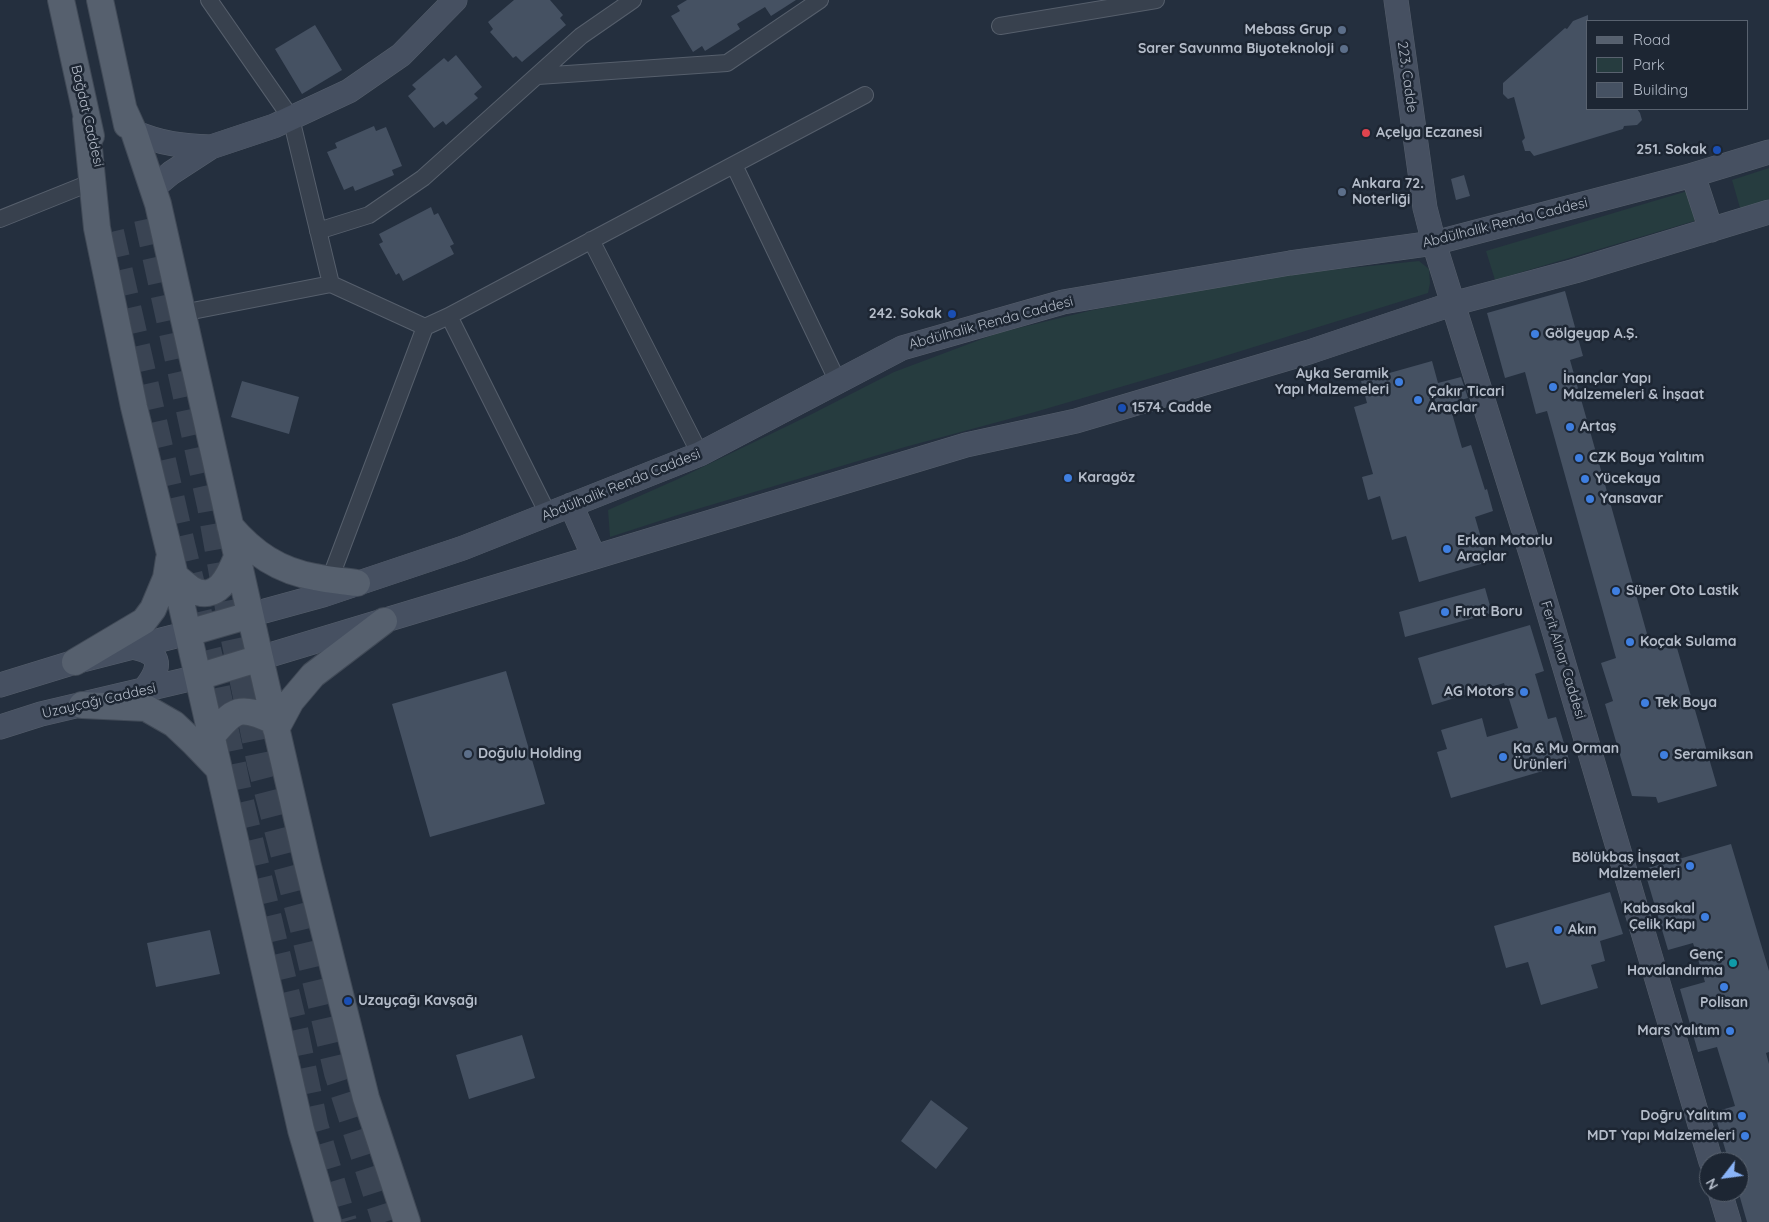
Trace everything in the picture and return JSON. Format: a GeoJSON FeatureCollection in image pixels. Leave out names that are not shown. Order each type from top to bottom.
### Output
{"type":"FeatureCollection","features":[{"type":"Feature","properties":{"kind":"main road","name":"Bağdat Caddesi"},"geometry":{"type":"LineString","coordinates":[[61,0],[112,232]]}},
{"type":"Feature","properties":{"kind":"main road"},"geometry":{"type":"LineString","coordinates":[[100,0],[129,121],[147,219]]}},
{"type":"Feature","properties":{"kind":"main road"},"geometry":{"type":"LineString","coordinates":[[153,188],[171,173],[211,147],[274,126],[349,91],[401,55],[455,0]]}},
{"type":"Feature","properties":{"kind":"main road","name":"223. Cadde"},"geometry":{"type":"LineString","coordinates":[[1396,0],[1425,208],[1452,304]]}},
{"type":"Feature","properties":{"kind":"main road"},"geometry":{"type":"LineString","coordinates":[[86,119],[97,228],[128,379],[173,565],[301,1130],[328,1222]]}},
{"type":"Feature","properties":{"kind":"main road"},"geometry":{"type":"LineString","coordinates":[[129,121],[157,142],[211,147]]}},
{"type":"Feature","properties":{"kind":"main road"},"geometry":{"type":"LineString","coordinates":[[129,121],[153,188],[310,876],[366,1098],[407,1222]]}},
{"type":"Feature","properties":{"kind":"main road","name":"Abdülhalik Renda Caddesi"},"geometry":{"type":"LineString","coordinates":[[250,615],[357,583],[462,548],[700,454],[902,348],[1063,302],[1290,263],[1434,243],[1693,175],[1769,152]]}},
{"type":"Feature","properties":{"kind":"main road"},"geometry":{"type":"LineString","coordinates":[[1693,175],[1711,230]]}},
{"type":"Feature","properties":{"kind":"main road"},"geometry":{"type":"LineString","coordinates":[[198,677],[966,445],[1076,421],[1309,352],[1452,304],[1576,271],[1769,212]]}},
{"type":"Feature","properties":{"kind":"main road","name":"Ferit Alnar Caddesi"},"geometry":{"type":"LineString","coordinates":[[1452,304],[1536,569],[1708,1152]]}},
{"type":"Feature","properties":{"kind":"main road"},"geometry":{"type":"LineString","coordinates":[[571,505],[594,557]]}},
{"type":"Feature","properties":{"kind":"main road"},"geometry":{"type":"LineString","coordinates":[[230,526],[245,543],[263,558],[286,569],[313,577],[357,583]]}},
{"type":"Feature","properties":{"kind":"main road"},"geometry":{"type":"LineString","coordinates":[[173,565],[192,590],[203,593],[218,590],[227,580],[237,557]]}},
{"type":"Feature","properties":{"kind":"main road"},"geometry":{"type":"LineString","coordinates":[[75,662],[144,621],[153,609],[173,565]]}},
{"type":"Feature","properties":{"kind":"main road"},"geometry":{"type":"LineString","coordinates":[[0,685],[75,662],[250,615]]}},
{"type":"Feature","properties":{"kind":"main road"},"geometry":{"type":"LineString","coordinates":[[275,725],[291,701],[313,675],[384,621]]}},
{"type":"Feature","properties":{"kind":"main road"},"geometry":{"type":"LineString","coordinates":[[132,647],[150,653],[157,664],[157,670],[153,679],[144,690]]}},
{"type":"Feature","properties":{"kind":"main road","name":"Uzayçağı Caddesi"},"geometry":{"type":"LineString","coordinates":[[0,727],[41,714],[198,677]]}},
{"type":"Feature","properties":{"kind":"main road"},"geometry":{"type":"LineString","coordinates":[[82,705],[146,708],[174,724],[218,768]]}},
{"type":"Feature","properties":{"kind":"main road"},"geometry":{"type":"LineString","coordinates":[[211,736],[230,715],[239,712],[254,712],[275,725]]}},
{"type":"Feature","properties":{"kind":"main road"},"geometry":{"type":"LineString","coordinates":[[1723,1202],[1729,1222]]}},
{"type":"Feature","properties":{"kind":"street"},"geometry":{"type":"LineString","coordinates":[[209,0],[291,118],[331,284]]}},
{"type":"Feature","properties":{"kind":"street"},"geometry":{"type":"LineString","coordinates":[[318,231],[369,215],[423,178],[582,36],[633,0]]}},
{"type":"Feature","properties":{"kind":"street"},"geometry":{"type":"LineString","coordinates":[[538,76],[727,63],[820,0]]}},
{"type":"Feature","properties":{"kind":"street"},"geometry":{"type":"LineString","coordinates":[[1000,26],[1156,0]]}},
{"type":"Feature","properties":{"kind":"street"},"geometry":{"type":"LineString","coordinates":[[330,579],[425,327],[865,95]]}},
{"type":"Feature","properties":{"kind":"street"},"geometry":{"type":"LineString","coordinates":[[734,165],[838,382]]}},
{"type":"Feature","properties":{"kind":"street"},"geometry":{"type":"LineString","coordinates":[[0,219],[92,182]]}},
{"type":"Feature","properties":{"kind":"street"},"geometry":{"type":"LineString","coordinates":[[591,240],[700,454]]}},
{"type":"Feature","properties":{"kind":"street"},"geometry":{"type":"LineString","coordinates":[[182,313],[331,284],[425,327]]}},
{"type":"Feature","properties":{"kind":"street"},"geometry":{"type":"LineString","coordinates":[[449,316],[548,514]]}},
{"type":"Feature","properties":{"kind":"green space"},"geometry":{"type":"Polygon","coordinates":[[[1769,168],[1769,199],[1740,208],[1732,180],[1769,168]]]}},
{"type":"Feature","properties":{"kind":"green space"},"geometry":{"type":"Polygon","coordinates":[[[1691,190],[1701,219],[1495,280],[1486,251],[1691,190]]]}},
{"type":"Feature","properties":{"kind":"green space"},"geometry":{"type":"Polygon","coordinates":[[[1419,261],[1429,269],[1430,283],[1428,293],[1199,364],[1035,412],[905,447],[610,537],[608,510],[678,479],[894,372],[998,333],[1093,310],[1291,274],[1419,261]]]}},
{"type":"Feature","properties":{"kind":"building"},"geometry":{"type":"Polygon","coordinates":[[[514,0],[550,0],[563,15],[560,18],[566,25],[522,62],[516,56],[513,58],[490,32],[493,29],[488,22],[514,0]]]}},
{"type":"Feature","properties":{"kind":"building"},"geometry":{"type":"Polygon","coordinates":[[[687,0],[796,0],[771,16],[765,7],[737,24],[740,29],[705,51],[702,46],[693,52],[671,16],[680,11],[677,6],[687,0]]]}},
{"type":"Feature","properties":{"kind":"building"},"geometry":{"type":"Polygon","coordinates":[[[1588,15],[1588,20],[1586,20],[1586,110],[1638,110],[1642,120],[1637,125],[1624,126],[1623,129],[1534,156],[1530,151],[1525,151],[1522,141],[1525,138],[1514,97],[1508,99],[1503,94],[1503,83],[1565,28],[1567,29],[1573,21],[1588,15]]]}},
{"type":"Feature","properties":{"kind":"building"},"geometry":{"type":"Polygon","coordinates":[[[315,25],[342,70],[302,94],[275,49],[315,25]]]}},
{"type":"Feature","properties":{"kind":"building"},"geometry":{"type":"Polygon","coordinates":[[[456,55],[482,87],[474,94],[478,98],[446,125],[443,121],[434,128],[408,96],[416,89],[412,85],[444,58],[448,62],[456,55]]]}},
{"type":"Feature","properties":{"kind":"building"},"geometry":{"type":"Polygon","coordinates":[[[374,126],[376,131],[386,127],[402,166],[392,170],[394,175],[355,191],[353,186],[344,190],[327,152],[337,148],[335,143],[374,126]]]}},
{"type":"Feature","properties":{"kind":"building"},"geometry":{"type":"Polygon","coordinates":[[[1464,175],[1470,196],[1456,200],[1451,179],[1464,175]]]}},
{"type":"Feature","properties":{"kind":"building"},"geometry":{"type":"Polygon","coordinates":[[[431,207],[434,215],[438,213],[454,244],[450,246],[454,254],[403,281],[399,273],[396,275],[379,244],[383,242],[379,234],[431,207]]]}},
{"type":"Feature","properties":{"kind":"building"},"geometry":{"type":"Polygon","coordinates":[[[1565,291],[1583,356],[1570,360],[1651,648],[1675,641],[1717,786],[1658,803],[1656,797],[1632,796],[1605,704],[1613,701],[1601,663],[1616,658],[1547,411],[1536,414],[1525,372],[1505,378],[1487,313],[1565,291]]]}},
{"type":"Feature","properties":{"kind":"building"},"geometry":{"type":"Polygon","coordinates":[[[1432,361],[1438,383],[1461,377],[1468,398],[1449,403],[1462,448],[1471,445],[1493,511],[1475,517],[1488,562],[1419,582],[1406,536],[1392,540],[1380,496],[1368,500],[1362,477],[1373,474],[1354,407],[1367,403],[1361,381],[1432,361]]]}},
{"type":"Feature","properties":{"kind":"building"},"geometry":{"type":"Polygon","coordinates":[[[242,381],[299,397],[289,434],[231,417],[242,381]]]}},
{"type":"Feature","properties":{"kind":"building","name":"Fırat Boru"},"geometry":{"type":"Polygon","coordinates":[[[1485,588],[1492,613],[1405,637],[1399,612],[1485,588]]]}},
{"type":"Feature","properties":{"kind":"building"},"geometry":{"type":"Polygon","coordinates":[[[1530,625],[1544,671],[1535,674],[1548,719],[1556,717],[1570,763],[1451,798],[1437,752],[1447,749],[1441,730],[1482,718],[1487,737],[1518,728],[1504,683],[1432,705],[1418,658],[1530,625]]]}},
{"type":"Feature","properties":{"kind":"building","name":"Doğulu Holding"},"geometry":{"type":"Polygon","coordinates":[[[506,671],[545,804],[430,837],[392,704],[506,671]]]}},
{"type":"Feature","properties":{"kind":"building"},"geometry":{"type":"Polygon","coordinates":[[[1731,844],[1769,971],[1769,1052],[1766,1053],[1769,1064],[1769,1222],[1747,1222],[1741,1202],[1749,1202],[1749,1152],[1726,1152],[1714,1112],[1735,1106],[1717,1047],[1698,1052],[1680,989],[1705,982],[1693,943],[1668,950],[1644,869],[1731,844]]]}},
{"type":"Feature","properties":{"kind":"building","name":"Akın"},"geometry":{"type":"Polygon","coordinates":[[[1610,892],[1623,934],[1600,941],[1605,961],[1591,965],[1598,988],[1541,1005],[1528,962],[1506,968],[1494,926],[1610,892]]]}},
{"type":"Feature","properties":{"kind":"building"},"geometry":{"type":"Polygon","coordinates":[[[210,930],[220,974],[156,987],[147,943],[210,930]]]}},
{"type":"Feature","properties":{"kind":"building"},"geometry":{"type":"Polygon","coordinates":[[[522,1035],[535,1078],[469,1099],[456,1055],[522,1035]]]}},
{"type":"Feature","properties":{"kind":"building"},"geometry":{"type":"Polygon","coordinates":[[[931,1100],[968,1128],[936,1169],[901,1141],[931,1100]]]}},
{"type":"Feature","properties":{"kind":"tunnel"},"geometry":{"type":"LineString","coordinates":[[147,219],[210,506],[231,625],[260,764],[303,929],[337,1073],[385,1222]]}},
{"type":"Feature","properties":{"kind":"tunnel"},"geometry":{"type":"LineString","coordinates":[[111,232],[182,544],[214,674],[239,793],[294,1024],[315,1124],[344,1222]]}},
{"type":"Feature","properties":{"kind":"place","name":"Mebass Grup"},"geometry":{"type":"Point","coordinates":[1342,30]}},
{"type":"Feature","properties":{"kind":"place","name":"Sarer Savunma Biyoteknoloji"},"geometry":{"type":"Point","coordinates":[1344,49]}},
{"type":"Feature","properties":{"kind":"place","name":"Açelya Eczanesi"},"geometry":{"type":"Point","coordinates":[1366,133]}},
{"type":"Feature","properties":{"kind":"place","name":"251. Sokak"},"geometry":{"type":"Point","coordinates":[1717,150]}},
{"type":"Feature","properties":{"kind":"place","name":"Ankara 72. Noterliği"},"geometry":{"type":"Point","coordinates":[1342,192]}},
{"type":"Feature","properties":{"kind":"place","name":"242. Sokak"},"geometry":{"type":"Point","coordinates":[952,314]}},
{"type":"Feature","properties":{"kind":"place","name":"Gölgeyap A.Ş."},"geometry":{"type":"Point","coordinates":[1535,334]}},
{"type":"Feature","properties":{"kind":"place","name":"Ayka Seramik Yapı Malzemeleri"},"geometry":{"type":"Point","coordinates":[1399,382]}},
{"type":"Feature","properties":{"kind":"place","name":"İnançlar Yapı Malzemeleri & İnşaat"},"geometry":{"type":"Point","coordinates":[1553,387]}},
{"type":"Feature","properties":{"kind":"place","name":"Çakır Ticari Araçlar"},"geometry":{"type":"Point","coordinates":[1418,400]}},
{"type":"Feature","properties":{"kind":"place","name":"1574. Cadde"},"geometry":{"type":"Point","coordinates":[1122,408]}},
{"type":"Feature","properties":{"kind":"place","name":"Artaş"},"geometry":{"type":"Point","coordinates":[1570,427]}},
{"type":"Feature","properties":{"kind":"place","name":"CZK Boya Yalıtım"},"geometry":{"type":"Point","coordinates":[1579,458]}},
{"type":"Feature","properties":{"kind":"place","name":"Karagöz"},"geometry":{"type":"Point","coordinates":[1068,478]}},
{"type":"Feature","properties":{"kind":"place","name":"Yücekaya"},"geometry":{"type":"Point","coordinates":[1585,479]}},
{"type":"Feature","properties":{"kind":"place","name":"Yansavar"},"geometry":{"type":"Point","coordinates":[1590,499]}},
{"type":"Feature","properties":{"kind":"place","name":"Erkan Motorlu Araçlar"},"geometry":{"type":"Point","coordinates":[1447,549]}},
{"type":"Feature","properties":{"kind":"place","name":"Süper Oto Lastik"},"geometry":{"type":"Point","coordinates":[1616,591]}},
{"type":"Feature","properties":{"kind":"place","name":"Fırat Boru"},"geometry":{"type":"Point","coordinates":[1445,612]}},
{"type":"Feature","properties":{"kind":"place","name":"Koçak Sulama"},"geometry":{"type":"Point","coordinates":[1630,642]}},
{"type":"Feature","properties":{"kind":"place","name":"AG Motors"},"geometry":{"type":"Point","coordinates":[1524,692]}},
{"type":"Feature","properties":{"kind":"place","name":"Tek Boya"},"geometry":{"type":"Point","coordinates":[1645,703]}},
{"type":"Feature","properties":{"kind":"place","name":"Doğulu Holding"},"geometry":{"type":"Point","coordinates":[468,754]}},
{"type":"Feature","properties":{"kind":"place","name":"Seramiksan"},"geometry":{"type":"Point","coordinates":[1664,755]}},
{"type":"Feature","properties":{"kind":"place","name":"Ka & Mu Orman Ürünleri"},"geometry":{"type":"Point","coordinates":[1503,757]}},
{"type":"Feature","properties":{"kind":"place","name":"Bölükbaş İnşaat Malzemeleri"},"geometry":{"type":"Point","coordinates":[1690,866]}},
{"type":"Feature","properties":{"kind":"place","name":"Kabasakal Çelik Kapı"},"geometry":{"type":"Point","coordinates":[1705,917]}},
{"type":"Feature","properties":{"kind":"place","name":"Akın"},"geometry":{"type":"Point","coordinates":[1558,930]}},
{"type":"Feature","properties":{"kind":"place","name":"Genç Havalandırma"},"geometry":{"type":"Point","coordinates":[1733,963]}},
{"type":"Feature","properties":{"kind":"place","name":"Polisan"},"geometry":{"type":"Point","coordinates":[1724,987]}},
{"type":"Feature","properties":{"kind":"place","name":"Uzayçağı Kavşağı"},"geometry":{"type":"Point","coordinates":[348,1001]}},
{"type":"Feature","properties":{"kind":"place","name":"Mars Yalıtım"},"geometry":{"type":"Point","coordinates":[1730,1031]}},
{"type":"Feature","properties":{"kind":"place","name":"Doğru Yalıtım"},"geometry":{"type":"Point","coordinates":[1742,1116]}},
{"type":"Feature","properties":{"kind":"place","name":"MDT Yapı Malzemeleri"},"geometry":{"type":"Point","coordinates":[1745,1136]}}]}
